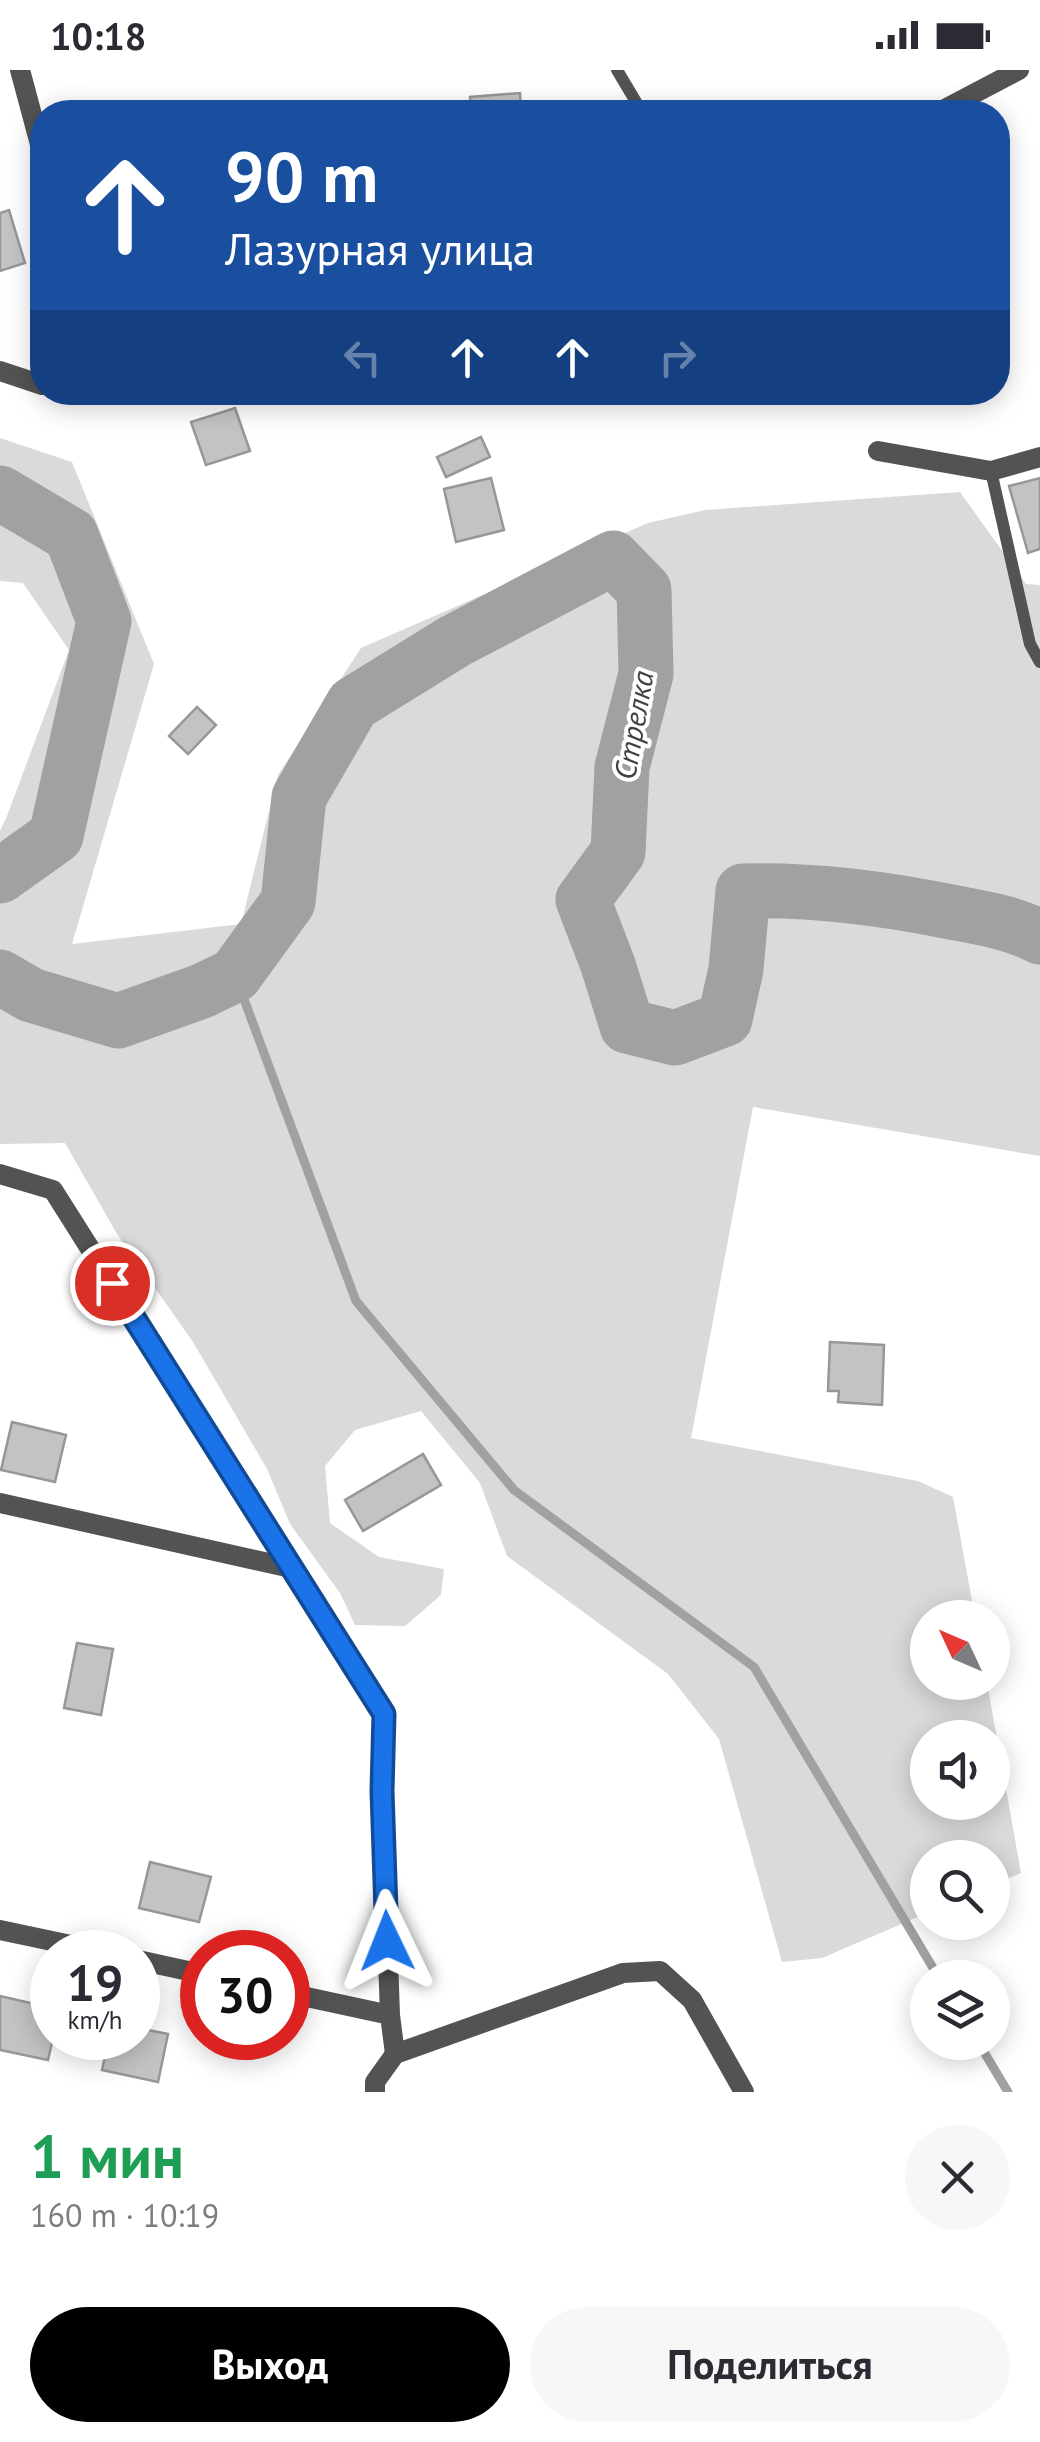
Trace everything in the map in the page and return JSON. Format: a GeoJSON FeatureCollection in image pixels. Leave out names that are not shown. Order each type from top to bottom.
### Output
{"type":"FeatureCollection","features":[{"type":"Feature","properties":{"kind":"street"},"geometry":{"type":"LineString","coordinates":[[20,70],[30,107]]}},
{"type":"Feature","properties":{"kind":"street"},"geometry":{"type":"LineString","coordinates":[[963,100],[1019,70]]}},
{"type":"Feature","properties":{"kind":"street"},"geometry":{"type":"LineString","coordinates":[[0,371],[30,381]]}},
{"type":"Feature","properties":{"kind":"street"},"geometry":{"type":"LineString","coordinates":[[878,451],[991,471],[1040,457]]}},
{"type":"Feature","properties":{"kind":"street"},"geometry":{"type":"LineString","coordinates":[[0,1174],[52,1190],[384,1714],[382,1791],[390,2016],[395,2054]]}},
{"type":"Feature","properties":{"kind":"street"},"geometry":{"type":"LineString","coordinates":[[0,1503],[290,1566]]}},
{"type":"Feature","properties":{"kind":"street"},"geometry":{"type":"LineString","coordinates":[[0,1930],[30,1936]]}},
{"type":"Feature","properties":{"kind":"street"},"geometry":{"type":"LineString","coordinates":[[374,2092],[374,2082],[395,2054],[623,1973],[660,1972],[692,2000],[744,2092]]}},
{"type":"Feature","properties":{"kind":"street"},"geometry":{"type":"LineString","coordinates":[[310,1998],[390,2016]]}},
{"type":"Feature","properties":{"kind":"lane"},"geometry":{"type":"LineString","coordinates":[[617,70],[635,100]]}},
{"type":"Feature","properties":{"kind":"lane"},"geometry":{"type":"LineString","coordinates":[[991,471],[1030,644],[1040,662]]}},
{"type":"Feature","properties":{"kind":"shaded area"},"geometry":{"type":"Polygon","coordinates":[[[0,438],[72,462],[154,664],[72,944],[241,924],[278,775],[361,648],[648,523],[705,510],[960,492],[1026,584],[1040,585],[1040,1156],[753,1107],[691,1438],[918,1481],[953,1497],[972,1600],[910,1600],[910,1700],[990,1700],[994,1720],[910,1720],[910,1820],[1010,1820],[1010,1812],[1021,1873],[1010,1878],[1010,1840],[910,1840],[910,1920],[822,1958],[782,1962],[719,1739],[668,1674],[507,1556],[480,1483],[421,1411],[355,1430],[325,1466],[330,1523],[379,1557],[444,1569],[441,1595],[405,1626],[355,1625],[340,1593],[290,1524],[267,1469],[193,1342],[117,1234],[65,1143],[0,1144],[0,831],[69,650],[23,583],[0,581],[0,438]]]}},
{"type":"Feature","properties":{"kind":"building"},"geometry":{"type":"Polygon","coordinates":[[[520,93],[520,100],[470,100],[520,93]]]}},
{"type":"Feature","properties":{"kind":"building"},"geometry":{"type":"Polygon","coordinates":[[[9,210],[25,263],[0,271],[0,213],[9,210]]]}},
{"type":"Feature","properties":{"kind":"building"},"geometry":{"type":"Polygon","coordinates":[[[235,408],[250,451],[206,465],[191,422],[235,408]]]}},
{"type":"Feature","properties":{"kind":"building"},"geometry":{"type":"Polygon","coordinates":[[[481,437],[490,457],[446,477],[437,457],[481,437]]]}},
{"type":"Feature","properties":{"kind":"building"},"geometry":{"type":"Polygon","coordinates":[[[491,478],[504,530],[456,542],[444,489],[491,478]]]}},
{"type":"Feature","properties":{"kind":"building"},"geometry":{"type":"Polygon","coordinates":[[[1040,478],[1040,549],[1028,553],[1009,486],[1040,478]]]}},
{"type":"Feature","properties":{"kind":"building"},"geometry":{"type":"Polygon","coordinates":[[[197,707],[216,725],[188,754],[169,736],[197,707]]]}},
{"type":"Feature","properties":{"kind":"building"},"geometry":{"type":"Polygon","coordinates":[[[830,1342],[884,1345],[882,1405],[838,1402],[839,1391],[828,1391],[830,1342]]]}},
{"type":"Feature","properties":{"kind":"building"},"geometry":{"type":"Polygon","coordinates":[[[12,1422],[66,1435],[55,1482],[1,1470],[12,1422]]]}},
{"type":"Feature","properties":{"kind":"building"},"geometry":{"type":"Polygon","coordinates":[[[423,1454],[441,1485],[363,1531],[345,1500],[423,1454]]]}},
{"type":"Feature","properties":{"kind":"building"},"geometry":{"type":"Polygon","coordinates":[[[77,1643],[113,1649],[101,1715],[64,1708],[77,1643]]]}},
{"type":"Feature","properties":{"kind":"building"},"geometry":{"type":"Polygon","coordinates":[[[150,1862],[211,1877],[199,1922],[139,1908],[150,1862]]]}},
{"type":"Feature","properties":{"kind":"building"},"geometry":{"type":"Polygon","coordinates":[[[0,1996],[30,2003],[30,2056],[0,2050],[0,1996]]]}},
{"type":"Feature","properties":{"kind":"building"},"geometry":{"type":"Polygon","coordinates":[[[160,2032],[168,2034],[158,2082],[102,2070],[104,2060],[160,2060],[160,2032]]]}},
{"type":"Feature","properties":{"kind":"waterway","name":"Стрелка"},"geometry":{"type":"LineString","coordinates":[[0,493],[71,535],[104,621],[56,836],[0,876]]}},
{"type":"Feature","properties":{"kind":"waterway","name":"Стрелка"},"geometry":{"type":"LineString","coordinates":[[0,977],[31,995],[118,1021],[235,975],[288,902],[299,797],[353,704],[455,641],[613,558],[644,590],[646,674],[622,767],[618,852],[583,900],[627,1026],[675,1038],[725,1019],[736,969],[743,891],[821,893],[899,903],[996,921],[1040,937]]}},
{"type":"Feature","properties":{"kind":"waterway"},"geometry":{"type":"LineString","coordinates":[[235,975],[356,1301],[514,1490],[754,1667],[928,1960]]}},
{"type":"Feature","properties":{"kind":"waterway"},"geometry":{"type":"LineString","coordinates":[[989,2060],[1008,2092]]}},
{"type":"Feature","properties":{"kind":"route"},"geometry":{"type":"LineString","coordinates":[[112,1283],[384,1714],[382,1791],[387,1941]]}}]}
